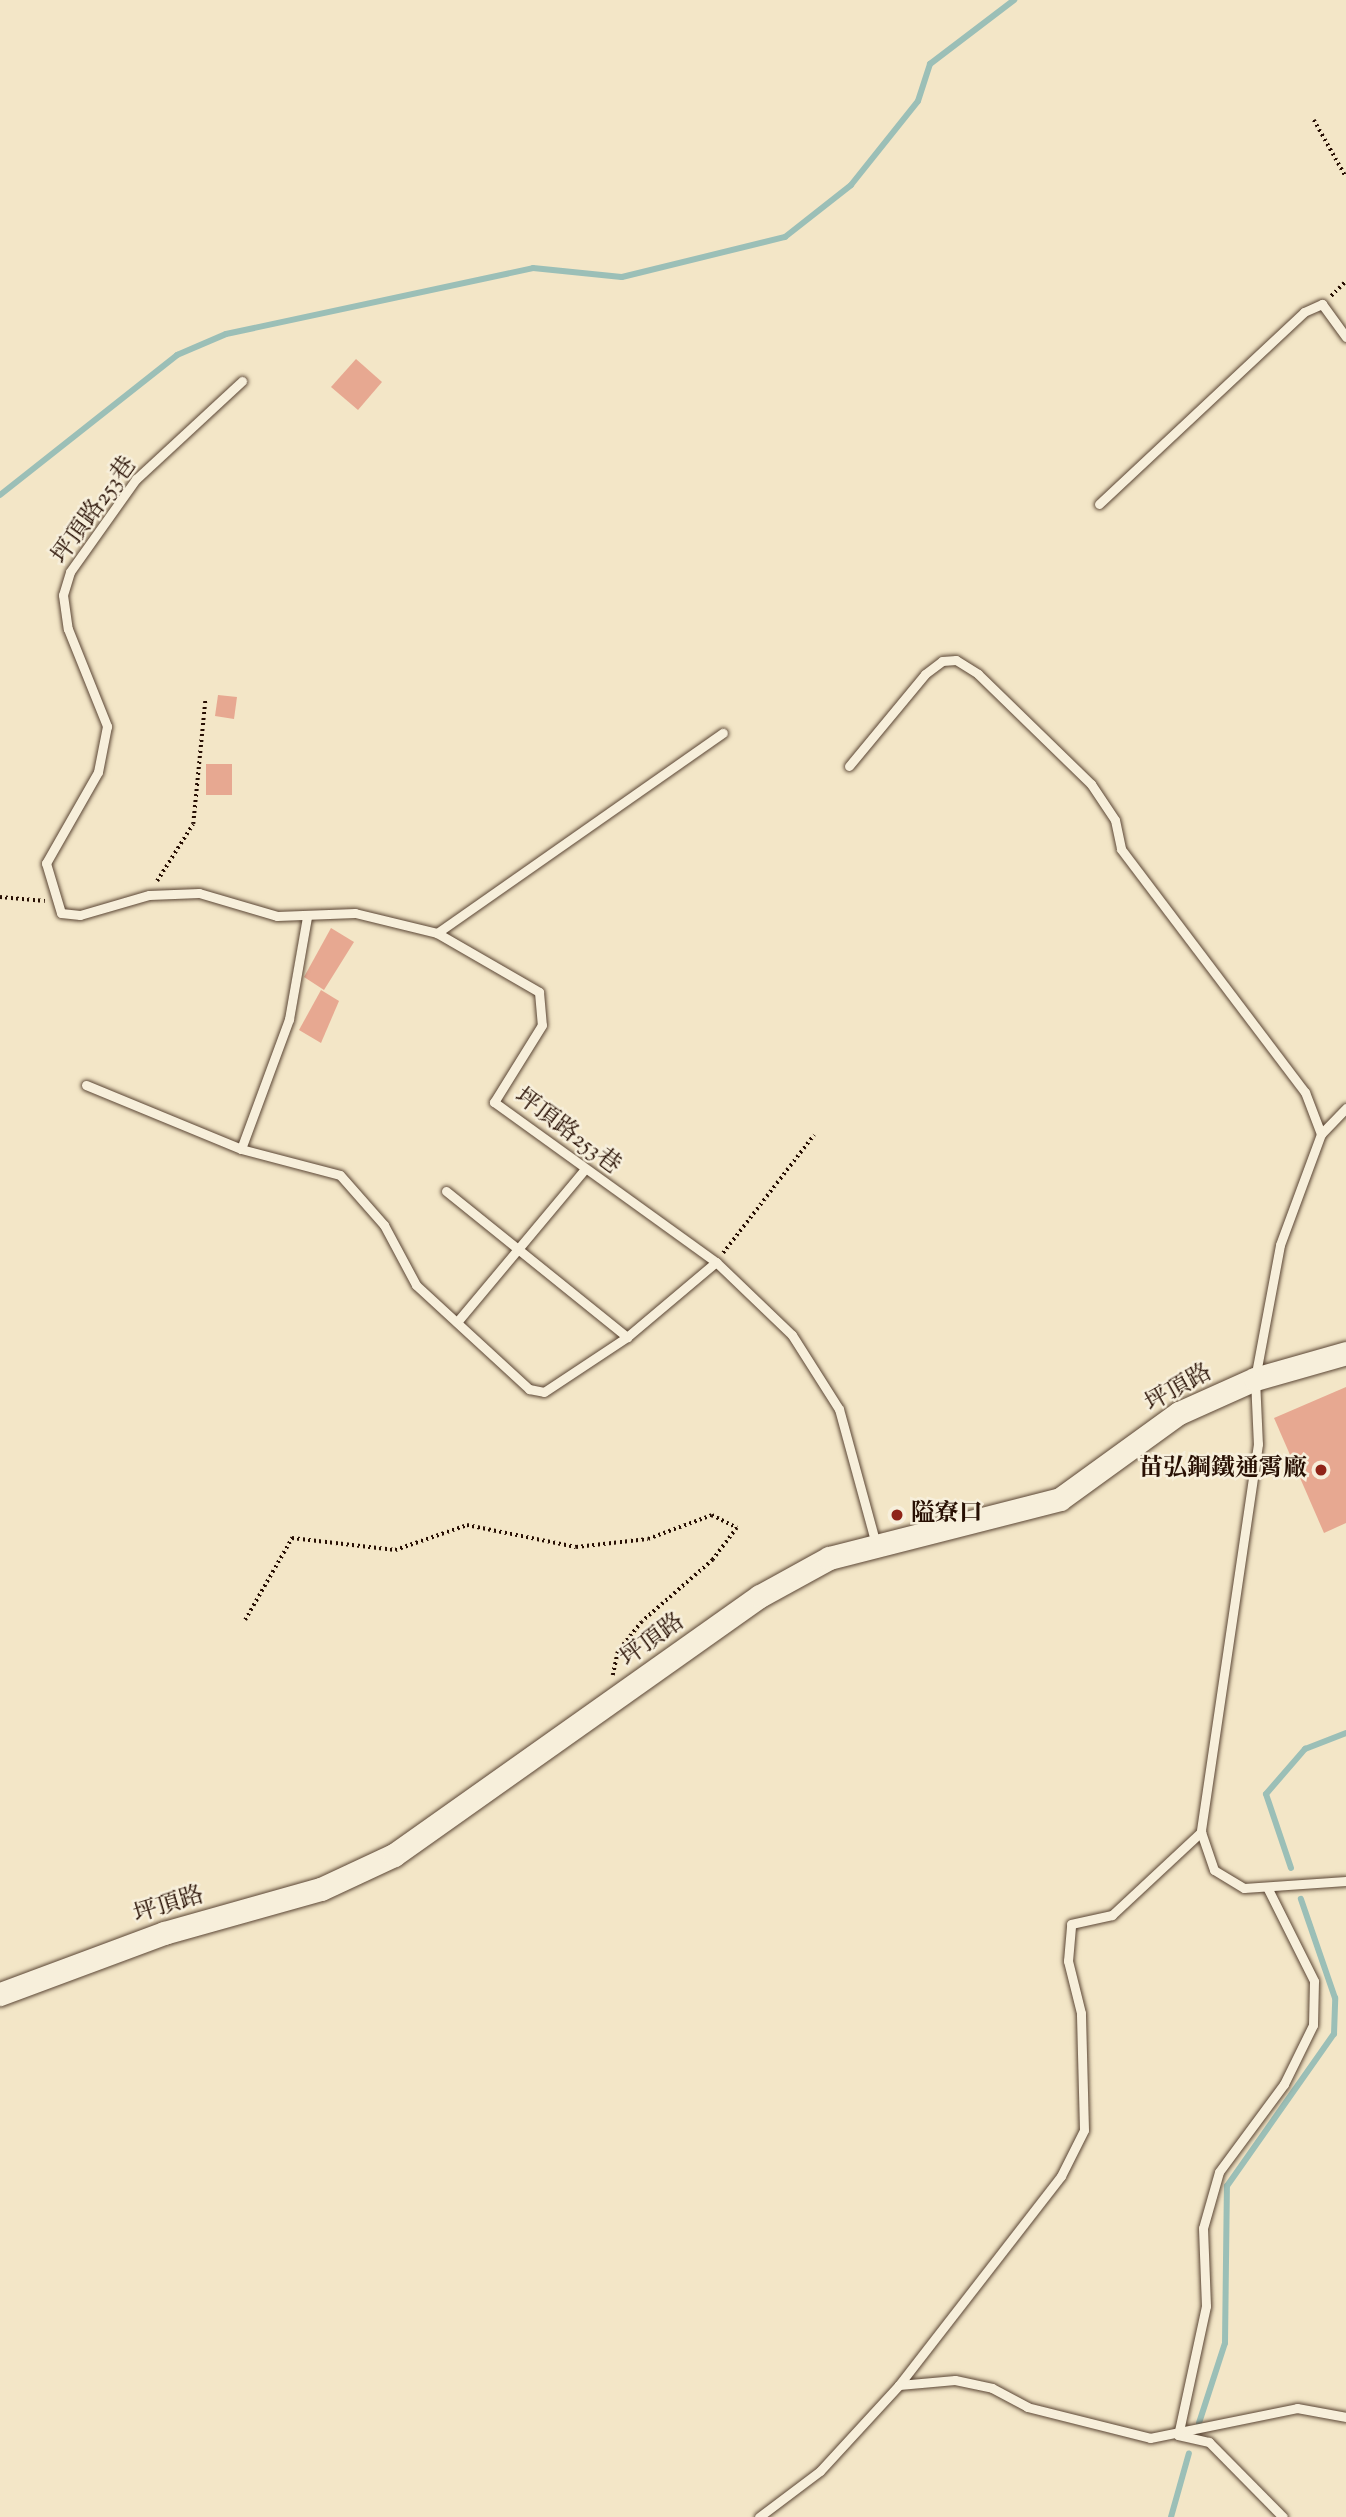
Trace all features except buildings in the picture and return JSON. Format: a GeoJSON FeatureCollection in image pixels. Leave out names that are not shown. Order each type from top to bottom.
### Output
{"type":"FeatureCollection","features":[{"type":"Feature","properties":{"kind":"street","name":"坪頂路"},"geometry":{"type":"LineString","coordinates":[[0,1994],[164,1933],[321,1889],[394,1855],[606,1708],[760,1596],[829,1558],[1060,1499],[1179,1413],[1255,1379],[1346,1353]]}},
{"type":"Feature","properties":{"kind":"lane"},"geometry":{"type":"LineString","coordinates":[[1099,504],[1304,312],[1322,304],[1346,337]]}},
{"type":"Feature","properties":{"kind":"lane","name":"坪頂路253巷"},"geometry":{"type":"LineString","coordinates":[[242,381],[136,480],[70,572],[63,595],[68,629],[107,726],[89,792],[48,855],[61,913],[80,915],[149,895],[200,893],[277,916],[307,917],[355,912],[437,933],[539,992],[542,1025],[494,1102],[584,1170],[716,1262],[792,1335],[839,1409],[876,1544]]}},
{"type":"Feature","properties":{"kind":"lane"},"geometry":{"type":"LineString","coordinates":[[849,766],[925,674],[942,661],[957,660],[978,674],[1091,784],[1115,820],[1121,849],[1305,1091],[1321,1134]]}},
{"type":"Feature","properties":{"kind":"lane"},"geometry":{"type":"LineString","coordinates":[[437,933],[723,733]]}},
{"type":"Feature","properties":{"kind":"lane"},"geometry":{"type":"LineString","coordinates":[[241,1149],[289,1019],[307,917]]}},
{"type":"Feature","properties":{"kind":"lane"},"geometry":{"type":"LineString","coordinates":[[86,1086],[241,1149],[340,1175],[384,1225],[416,1285],[529,1389],[544,1392],[627,1337],[716,1262]]}},
{"type":"Feature","properties":{"kind":"lane"},"geometry":{"type":"LineString","coordinates":[[1346,1108],[1321,1134],[1280,1245],[1255,1379],[1256,1456],[1200,1832],[1214,1870],[1244,1888],[1268,1889],[1346,1881]]}},
{"type":"Feature","properties":{"kind":"lane"},"geometry":{"type":"LineString","coordinates":[[457,1322],[520,1251],[584,1170]]}},
{"type":"Feature","properties":{"kind":"lane"},"geometry":{"type":"LineString","coordinates":[[446,1191],[627,1337]]}},
{"type":"Feature","properties":{"kind":"lane"},"geometry":{"type":"LineString","coordinates":[[759,2517],[820,2471],[898,2385],[1061,2176],[1084,2130],[1081,2013],[1068,1961],[1071,1924],[1112,1914],[1200,1832]]}},
{"type":"Feature","properties":{"kind":"lane"},"geometry":{"type":"LineString","coordinates":[[1178,2435],[1206,2306],[1203,2228],[1219,2172],[1284,2084],[1313,2025],[1314,1981],[1268,1889]]}},
{"type":"Feature","properties":{"kind":"lane"},"geometry":{"type":"LineString","coordinates":[[898,2385],[955,2380],[992,2388],[1027,2407],[1150,2438],[1178,2435],[1297,2408],[1346,2417]]}},
{"type":"Feature","properties":{"kind":"lane"},"geometry":{"type":"LineString","coordinates":[[1178,2435],[1209,2442],[1283,2517]]}},
{"type":"Feature","properties":{"kind":"path"},"geometry":{"type":"LineString","coordinates":[[1314,120],[1346,177]]}},
{"type":"Feature","properties":{"kind":"path"},"geometry":{"type":"LineString","coordinates":[[1322,304],[1346,281]]}},
{"type":"Feature","properties":{"kind":"path"},"geometry":{"type":"LineString","coordinates":[[149,895],[192,824],[205,701]]}},
{"type":"Feature","properties":{"kind":"path"},"geometry":{"type":"LineString","coordinates":[[0,897],[57,902]]}},
{"type":"Feature","properties":{"kind":"path"},"geometry":{"type":"LineString","coordinates":[[716,1262],[814,1135]]}},
{"type":"Feature","properties":{"kind":"path"},"geometry":{"type":"LineString","coordinates":[[245,1620],[292,1538],[396,1550],[467,1525],[576,1547],[648,1539],[712,1515],[724,1518],[737,1528],[731,1540],[618,1652],[606,1708]]}},
{"type":"Feature","properties":{"kind":"waterway"},"geometry":{"type":"LineString","coordinates":[[0,495],[177,355],[226,334],[533,268],[622,277],[785,237],[851,185],[918,101],[930,64],[1014,0]]}},
{"type":"Feature","properties":{"kind":"waterway"},"geometry":{"type":"LineString","coordinates":[[1291,1868],[1266,1794],[1305,1749],[1346,1733]]}},
{"type":"Feature","properties":{"kind":"waterway"},"geometry":{"type":"LineString","coordinates":[[1199,2423],[1225,2343],[1227,2186],[1334,2034],[1335,1998],[1301,1899]]}},
{"type":"Feature","properties":{"kind":"waterway"},"geometry":{"type":"LineString","coordinates":[[1171,2517],[1189,2453]]}},
{"type":"Feature","properties":{"kind":"place","name":"苗弘鋼鐵通霄廠"},"geometry":{"type":"Point","coordinates":[1321,1470]}},
{"type":"Feature","properties":{"kind":"place","name":"隘寮口"},"geometry":{"type":"Point","coordinates":[897,1515]}}]}
